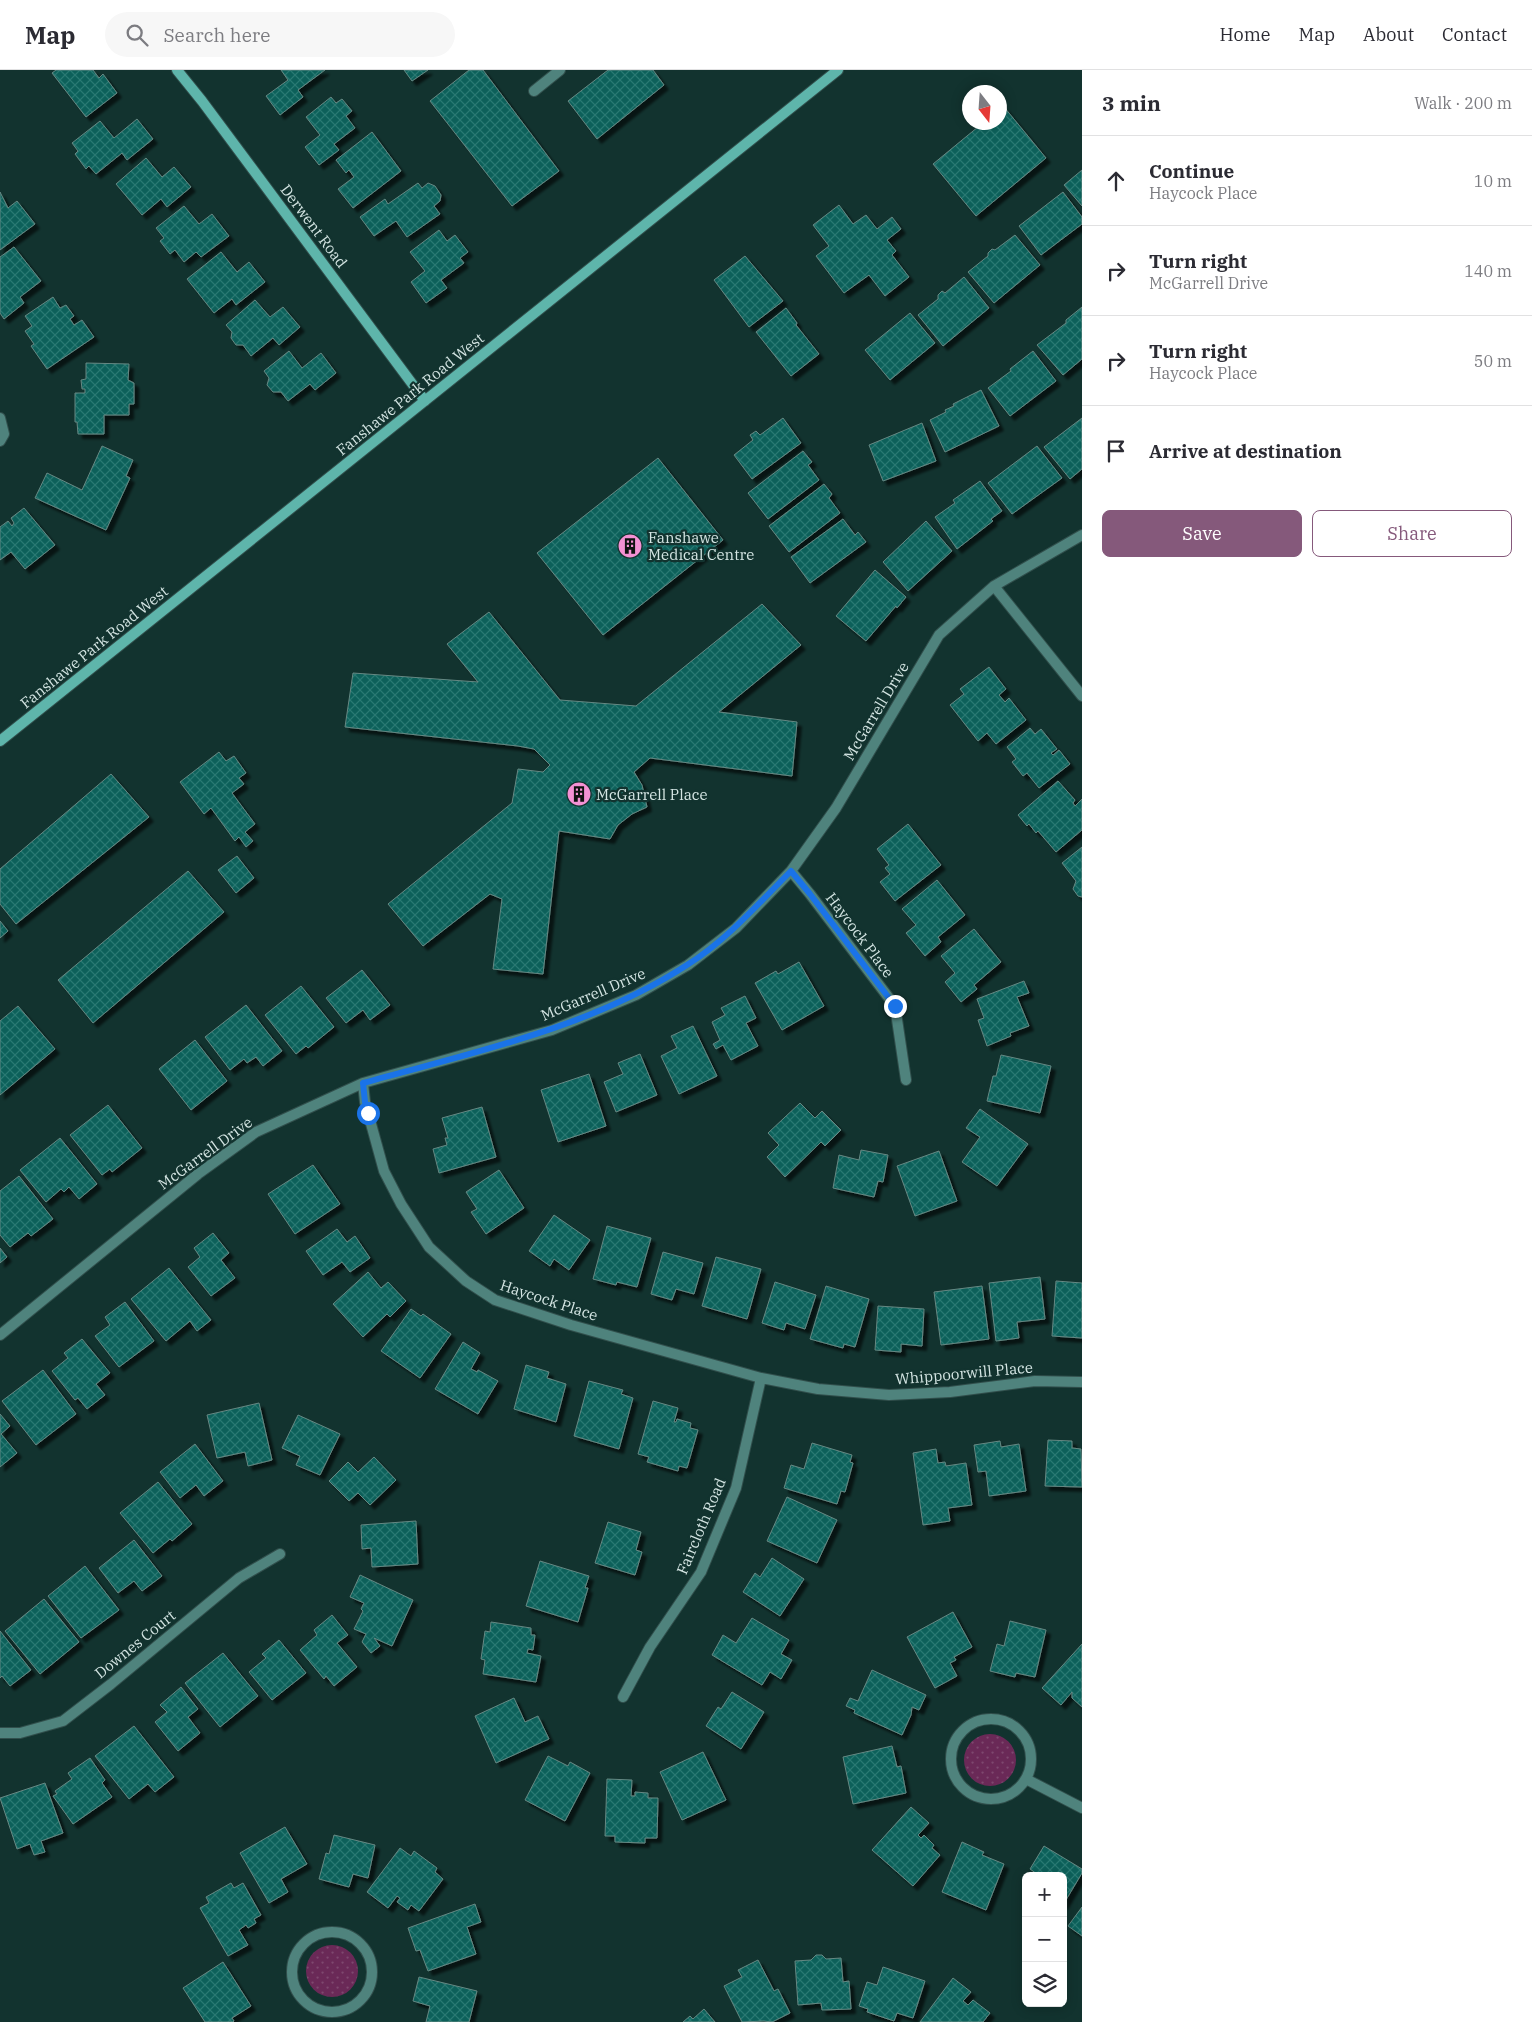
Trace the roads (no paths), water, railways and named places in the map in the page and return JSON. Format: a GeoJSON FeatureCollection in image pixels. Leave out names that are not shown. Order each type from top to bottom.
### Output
{"type":"FeatureCollection","features":[{"type":"Feature","properties":{"kind":"main road","name":"Derwent Road"},"geometry":{"type":"LineString","coordinates":[[176,70],[202,101],[425,401]]}},
{"type":"Feature","properties":{"kind":"main road","name":"Fanshawe Park Road West"},"geometry":{"type":"LineString","coordinates":[[0,741],[838,70]]}},
{"type":"Feature","properties":{"kind":"street"},"geometry":{"type":"LineString","coordinates":[[534,91],[560,70]]}},
{"type":"Feature","properties":{"kind":"street"},"geometry":{"type":"LineString","coordinates":[[0,418],[4,434],[0,441]]}},
{"type":"Feature","properties":{"kind":"street","name":"McGarrell Drive"},"geometry":{"type":"LineString","coordinates":[[0,1335],[198,1174],[256,1132],[363,1083],[552,1030],[636,995],[688,965],[736,928],[791,871],[836,808],[939,635],[994,586],[1082,535]]}},
{"type":"Feature","properties":{"kind":"street"},"geometry":{"type":"LineString","coordinates":[[994,586],[1082,696]]}},
{"type":"Feature","properties":{"kind":"street","name":"Haycock Place"},"geometry":{"type":"LineString","coordinates":[[791,871],[895,1006],[906,1080]]}},
{"type":"Feature","properties":{"kind":"street","name":"Haycock Place"},"geometry":{"type":"LineString","coordinates":[[363,1083],[365,1102],[384,1171],[400,1204],[429,1247],[466,1281],[495,1300],[571,1325],[761,1378]]}},
{"type":"Feature","properties":{"kind":"street","name":"Whippoorwill Place"},"geometry":{"type":"LineString","coordinates":[[761,1378],[818,1389],[889,1395],[950,1392],[1035,1381],[1082,1382]]}},
{"type":"Feature","properties":{"kind":"street","name":"Faircloth Road"},"geometry":{"type":"LineString","coordinates":[[623,1698],[650,1647],[701,1572],[736,1488],[761,1378]]}},
{"type":"Feature","properties":{"kind":"street","name":"Downes Court"},"geometry":{"type":"LineString","coordinates":[[0,1733],[20,1733],[63,1721],[111,1684],[239,1578],[280,1554]]}},
{"type":"Feature","properties":{"kind":"street"},"geometry":{"type":"LineString","coordinates":[[994,1719],[1007,1722],[1018,1730],[1026,1740],[1030,1753],[1030,1766],[1026,1778],[1006,1796],[981,1798],[969,1793],[959,1784],[953,1772],[951,1760],[952,1747],[958,1735],[968,1726],[980,1721],[994,1719]]}},
{"type":"Feature","properties":{"kind":"street"},"geometry":{"type":"LineString","coordinates":[[1026,1778],[1082,1808]]}},
{"type":"Feature","properties":{"kind":"street"},"geometry":{"type":"LineString","coordinates":[[334,1932],[347,1935],[358,1942],[367,1952],[372,1964],[372,1978],[368,1990],[360,2001],[349,2008],[336,2012],[323,2011],[311,2006],[301,1998],[294,1986],[292,1973],[294,1960],[300,1948],[309,1939],[321,1934],[334,1932]]}},
{"type":"Feature","properties":{"kind":"street"},"geometry":{"type":"LineString","coordinates":[[318,2022],[323,2011]]}},
{"type":"Feature","properties":{"kind":"place","name":"Fanshawe Medical Centre"},"geometry":{"type":"Point","coordinates":[630,546]}},
{"type":"Feature","properties":{"kind":"place","name":"McGarrell Place"},"geometry":{"type":"Point","coordinates":[579,794]}}]}
